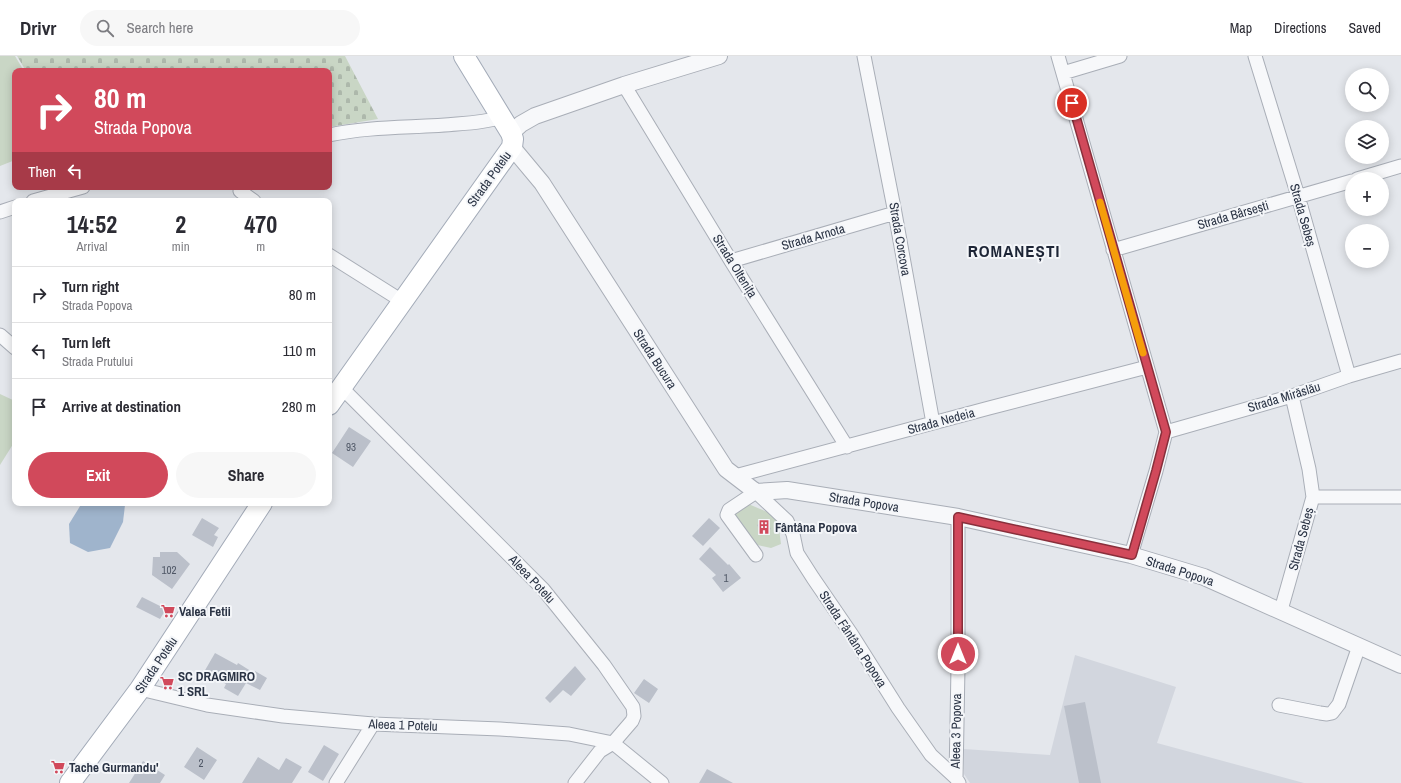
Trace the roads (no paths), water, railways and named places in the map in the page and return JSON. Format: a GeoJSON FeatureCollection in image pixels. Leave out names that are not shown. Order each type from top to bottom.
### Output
{"type":"FeatureCollection","features":[{"type":"Feature","properties":{"kind":"main road","name":"Strada Bucura"},"geometry":{"type":"LineString","coordinates":[[464,56],[509,133]]}},
{"type":"Feature","properties":{"kind":"main road","name":"Strada Potelu"},"geometry":{"type":"LineString","coordinates":[[332,400],[402,301],[509,133]]}},
{"type":"Feature","properties":{"kind":"main road","name":"Strada Potelu"},"geometry":{"type":"LineString","coordinates":[[70,783],[140,689],[260,506]]}},
{"type":"Feature","properties":{"kind":"street","name":"Strada Potelu"},"geometry":{"type":"LineString","coordinates":[[509,133],[535,116],[624,85],[719,56]]}},
{"type":"Feature","properties":{"kind":"street","name":"Strada Corcova"},"geometry":{"type":"LineString","coordinates":[[864,56],[895,213],[933,423]]}},
{"type":"Feature","properties":{"kind":"street"},"geometry":{"type":"LineString","coordinates":[[1058,56],[1166,432],[1132,555]]}},
{"type":"Feature","properties":{"kind":"street"},"geometry":{"type":"LineString","coordinates":[[1063,73],[1120,56]]}},
{"type":"Feature","properties":{"kind":"street","name":"Strada Sebeș"},"geometry":{"type":"LineString","coordinates":[[1255,56],[1298,196],[1349,376]]}},
{"type":"Feature","properties":{"kind":"street","name":"Strada Oltenița"},"geometry":{"type":"LineString","coordinates":[[624,85],[731,261],[847,446]]}},
{"type":"Feature","properties":{"kind":"street"},"geometry":{"type":"LineString","coordinates":[[332,134],[350,130],[436,126],[490,121],[509,133]]}},
{"type":"Feature","properties":{"kind":"street","name":"Strada Bucura"},"geometry":{"type":"LineString","coordinates":[[509,133],[726,469],[756,492]]}},
{"type":"Feature","properties":{"kind":"street"},"geometry":{"type":"LineString","coordinates":[[1381,172],[1401,166]]}},
{"type":"Feature","properties":{"kind":"street","name":"Strada Bârsești"},"geometry":{"type":"LineString","coordinates":[[1113,250],[1345,183]]}},
{"type":"Feature","properties":{"kind":"street"},"geometry":{"type":"LineString","coordinates":[[44,198],[72,190]]}},
{"type":"Feature","properties":{"kind":"street"},"geometry":{"type":"LineString","coordinates":[[240,191],[250,198]]}},
{"type":"Feature","properties":{"kind":"street"},"geometry":{"type":"LineString","coordinates":[[0,212],[12,207]]}},
{"type":"Feature","properties":{"kind":"street","name":"Strada Arnota"},"geometry":{"type":"LineString","coordinates":[[731,261],[895,213]]}},
{"type":"Feature","properties":{"kind":"street"},"geometry":{"type":"LineString","coordinates":[[332,257],[402,301]]}},
{"type":"Feature","properties":{"kind":"street"},"geometry":{"type":"LineString","coordinates":[[0,336],[12,346]]}},
{"type":"Feature","properties":{"kind":"street","name":"Strada Mirăslău"},"geometry":{"type":"LineString","coordinates":[[1166,432],[1292,396],[1349,376],[1401,361]]}},
{"type":"Feature","properties":{"kind":"street","name":"Strada Nedeia"},"geometry":{"type":"LineString","coordinates":[[735,476],[1147,367]]}},
{"type":"Feature","properties":{"kind":"street","name":"Aleea Potelu"},"geometry":{"type":"LineString","coordinates":[[341,387],[543,589],[604,665],[632,707],[634,716],[632,721],[613,743]]}},
{"type":"Feature","properties":{"kind":"street","name":"Strada Sebeș"},"geometry":{"type":"LineString","coordinates":[[1280,610],[1313,497],[1309,469],[1292,396]]}},
{"type":"Feature","properties":{"kind":"street","name":"Strada Popova"},"geometry":{"type":"LineString","coordinates":[[756,492],[787,490],[958,517],[1132,555],[1204,576],[1401,666]]}},
{"type":"Feature","properties":{"kind":"street"},"geometry":{"type":"LineString","coordinates":[[756,492],[729,510],[728,515],[756,555]]}},
{"type":"Feature","properties":{"kind":"street","name":"Strada Fântâna Popova"},"geometry":{"type":"LineString","coordinates":[[756,492],[787,521],[793,534],[797,553],[812,578],[852,635],[898,708],[931,756],[957,780]]}},
{"type":"Feature","properties":{"kind":"street"},"geometry":{"type":"LineString","coordinates":[[1313,497],[1401,496]]}},
{"type":"Feature","properties":{"kind":"street","name":"Aleea 3 Popova"},"geometry":{"type":"LineString","coordinates":[[957,780],[958,517]]}},
{"type":"Feature","properties":{"kind":"street"},"geometry":{"type":"LineString","coordinates":[[1279,705],[1320,713],[1332,713],[1340,704],[1359,646]]}},
{"type":"Feature","properties":{"kind":"street","name":"Aleea 1 Potelu"},"geometry":{"type":"LineString","coordinates":[[140,689],[207,705],[283,716],[373,724],[500,729],[569,734],[613,743]]}},
{"type":"Feature","properties":{"kind":"street"},"geometry":{"type":"LineString","coordinates":[[336,783],[373,724]]}},
{"type":"Feature","properties":{"kind":"street"},"geometry":{"type":"LineString","coordinates":[[575,783],[600,752],[613,743],[662,783]]}},
{"type":"Feature","properties":{"kind":"water"},"geometry":{"type":"Polygon","coordinates":[[[80,506],[125,506],[123,522],[110,548],[88,552],[70,543],[69,524],[80,506]]]}},
{"type":"Feature","properties":{"kind":"place","name":"Fântâna Popova"},"geometry":{"type":"Point","coordinates":[764,527]}},
{"type":"Feature","properties":{"kind":"place","name":"Valea Fetii"},"geometry":{"type":"Point","coordinates":[168,611]}},
{"type":"Feature","properties":{"kind":"place","name":"SC DRAGMIRO 1 SRL"},"geometry":{"type":"Point","coordinates":[167,683]}},
{"type":"Feature","properties":{"kind":"place","name":"Tache Gurmandu'"},"geometry":{"type":"Point","coordinates":[58,767]}},
{"type":"Feature","properties":{"kind":"district","name":"ROMANEȘTI"},"geometry":{"type":"Point","coordinates":[1014,250]}}]}
